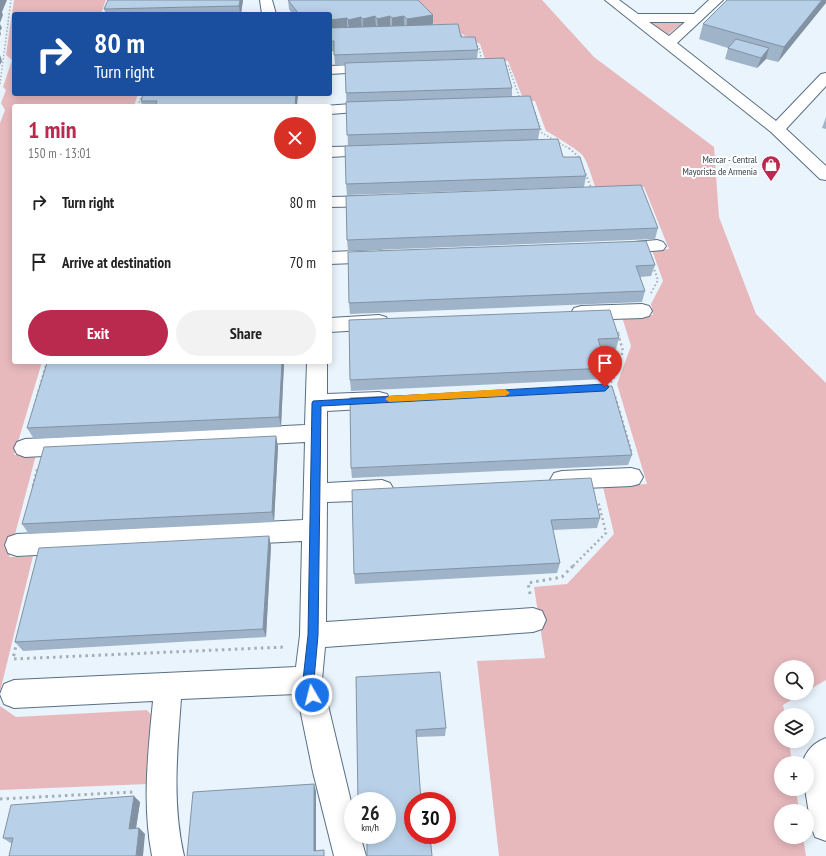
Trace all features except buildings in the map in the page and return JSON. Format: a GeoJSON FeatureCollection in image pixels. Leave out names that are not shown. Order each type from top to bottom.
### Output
{"type":"FeatureCollection","features":[{"type":"Feature","properties":{"kind":"street"},"geometry":{"type":"LineString","coordinates":[[266,0],[269,12]]}},
{"type":"Feature","properties":{"kind":"street"},"geometry":{"type":"LineString","coordinates":[[611,0],[669,43],[777,129],[826,175]]}},
{"type":"Feature","properties":{"kind":"street"},"geometry":{"type":"LineString","coordinates":[[669,43],[717,0]]}},
{"type":"Feature","properties":{"kind":"street"},"geometry":{"type":"LineString","coordinates":[[636,18],[697,18]]}},
{"type":"Feature","properties":{"kind":"street"},"geometry":{"type":"LineString","coordinates":[[332,70],[391,68]]}},
{"type":"Feature","properties":{"kind":"street"},"geometry":{"type":"LineString","coordinates":[[777,129],[826,77]]}},
{"type":"Feature","properties":{"kind":"street"},"geometry":{"type":"LineString","coordinates":[[332,105],[394,107]]}},
{"type":"Feature","properties":{"kind":"street"},"geometry":{"type":"LineString","coordinates":[[332,152],[393,150]]}},
{"type":"Feature","properties":{"kind":"street"},"geometry":{"type":"LineString","coordinates":[[332,202],[394,200]]}},
{"type":"Feature","properties":{"kind":"street"},"geometry":{"type":"LineString","coordinates":[[599,248],[652,246]]}},
{"type":"Feature","properties":{"kind":"street"},"geometry":{"type":"LineString","coordinates":[[332,258],[393,256]]}},
{"type":"Feature","properties":{"kind":"street"},"geometry":{"type":"LineString","coordinates":[[566,314],[642,311]]}},
{"type":"Feature","properties":{"kind":"street"},"geometry":{"type":"LineString","coordinates":[[332,325],[401,321]]}},
{"type":"Feature","properties":{"kind":"street"},"geometry":{"type":"LineString","coordinates":[[317,364],[312,640],[308,680],[328,772],[350,856]]}},
{"type":"Feature","properties":{"kind":"street"},"geometry":{"type":"LineString","coordinates":[[316,403],[394,399]]}},
{"type":"Feature","properties":{"kind":"street"},"geometry":{"type":"LineString","coordinates":[[34,448],[316,433]]}},
{"type":"Feature","properties":{"kind":"street"},"geometry":{"type":"LineString","coordinates":[[538,482],[631,477]]}},
{"type":"Feature","properties":{"kind":"street"},"geometry":{"type":"LineString","coordinates":[[315,493],[402,488]]}},
{"type":"Feature","properties":{"kind":"street"},"geometry":{"type":"LineString","coordinates":[[17,545],[314,530]]}},
{"type":"Feature","properties":{"kind":"street"},"geometry":{"type":"LineString","coordinates":[[312,640],[534,620]]}},
{"type":"Feature","properties":{"kind":"street"},"geometry":{"type":"LineString","coordinates":[[14,694],[308,680]]}},
{"type":"Feature","properties":{"kind":"street"},"geometry":{"type":"LineString","coordinates":[[168,686],[161,790],[163,835],[168,856]]}},
{"type":"Feature","properties":{"kind":"street"},"geometry":{"type":"LineString","coordinates":[[826,752],[816,764],[826,826]]}},
{"type":"Feature","properties":{"kind":"path"},"geometry":{"type":"LineString","coordinates":[[0,84],[11,0]]}},
{"type":"Feature","properties":{"kind":"path"},"geometry":{"type":"LineString","coordinates":[[455,31],[479,47],[483,65]]}},
{"type":"Feature","properties":{"kind":"path"},"geometry":{"type":"LineString","coordinates":[[502,65],[508,65],[521,102]]}},
{"type":"Feature","properties":{"kind":"path"},"geometry":{"type":"LineString","coordinates":[[535,111],[542,133],[559,140],[562,145],[579,156],[592,192]]}},
{"type":"Feature","properties":{"kind":"path"},"geometry":{"type":"LineString","coordinates":[[557,145],[562,145]]}},
{"type":"Feature","properties":{"kind":"path"},"geometry":{"type":"LineString","coordinates":[[642,311],[658,280],[652,246]]}},
{"type":"Feature","properties":{"kind":"path"},"geometry":{"type":"LineString","coordinates":[[613,312],[623,351],[613,380],[605,387],[615,396],[636,470],[631,477]]}},
{"type":"Feature","properties":{"kind":"path"},"geometry":{"type":"LineString","coordinates":[[31,493],[34,448],[24,441],[46,364]]}},
{"type":"Feature","properties":{"kind":"path"},"geometry":{"type":"LineString","coordinates":[[534,620],[528,583],[562,577],[606,533],[594,479]]}},
{"type":"Feature","properties":{"kind":"path"},"geometry":{"type":"LineString","coordinates":[[18,636],[13,659],[312,640]]}},
{"type":"Feature","properties":{"kind":"path"},"geometry":{"type":"LineString","coordinates":[[0,799],[161,790]]}},
{"type":"Feature","properties":{"kind":"shaded area"},"geometry":{"type":"Polygon","coordinates":[[[14,0],[106,0],[102,12],[12,12],[14,0]]]}},
{"type":"Feature","properties":{"kind":"shaded area"},"geometry":{"type":"Polygon","coordinates":[[[413,0],[542,0],[594,57],[714,147],[719,217],[756,314],[826,383],[826,680],[814,687],[814,660],[774,660],[774,700],[791,700],[783,705],[784,708],[774,708],[774,748],[790,748],[791,756],[774,756],[774,796],[797,796],[798,804],[774,804],[774,844],[804,844],[806,856],[499,856],[477,661],[545,658],[534,587],[567,584],[614,534],[603,487],[647,484],[617,384],[631,346],[622,317],[653,315],[651,304],[663,281],[652,250],[669,249],[644,187],[596,189],[589,168],[581,153],[546,131],[535,101],[524,101],[508,61],[486,62],[480,44],[453,29],[440,31],[413,0]]]}},
{"type":"Feature","properties":{"kind":"shaded area"},"geometry":{"type":"Polygon","coordinates":[[[12,14],[12,60],[6,55],[12,14]]]}},
{"type":"Feature","properties":{"kind":"shaded area"},"geometry":{"type":"Polygon","coordinates":[[[685,21],[667,35],[650,22],[685,21]]]}},
{"type":"Feature","properties":{"kind":"shaded area"},"geometry":{"type":"Polygon","coordinates":[[[12,60],[12,96],[137,96],[135,104],[12,104],[12,364],[41,364],[14,455],[36,455],[9,557],[33,556],[0,692],[0,123],[5,110],[1,103],[6,90],[3,87],[12,60]]]}},
{"type":"Feature","properties":{"kind":"shaded area"},"geometry":{"type":"Polygon","coordinates":[[[0,706],[16,717],[147,710],[153,717],[148,784],[0,790],[0,706]]]}},
{"type":"Feature","properties":{"kind":"slow traffic"},"geometry":{"type":"LineString","coordinates":[[389,399],[505,393]]}},
{"type":"Feature","properties":{"kind":"place","name":"Mercar - Central Mayorista de Armenia"},"geometry":{"type":"Point","coordinates":[771,182]}},
{"type":"Feature","properties":{"kind":"route"},"geometry":{"type":"LineString","coordinates":[[312,695],[308,680],[313,635],[316,403],[605,387]]}}]}
